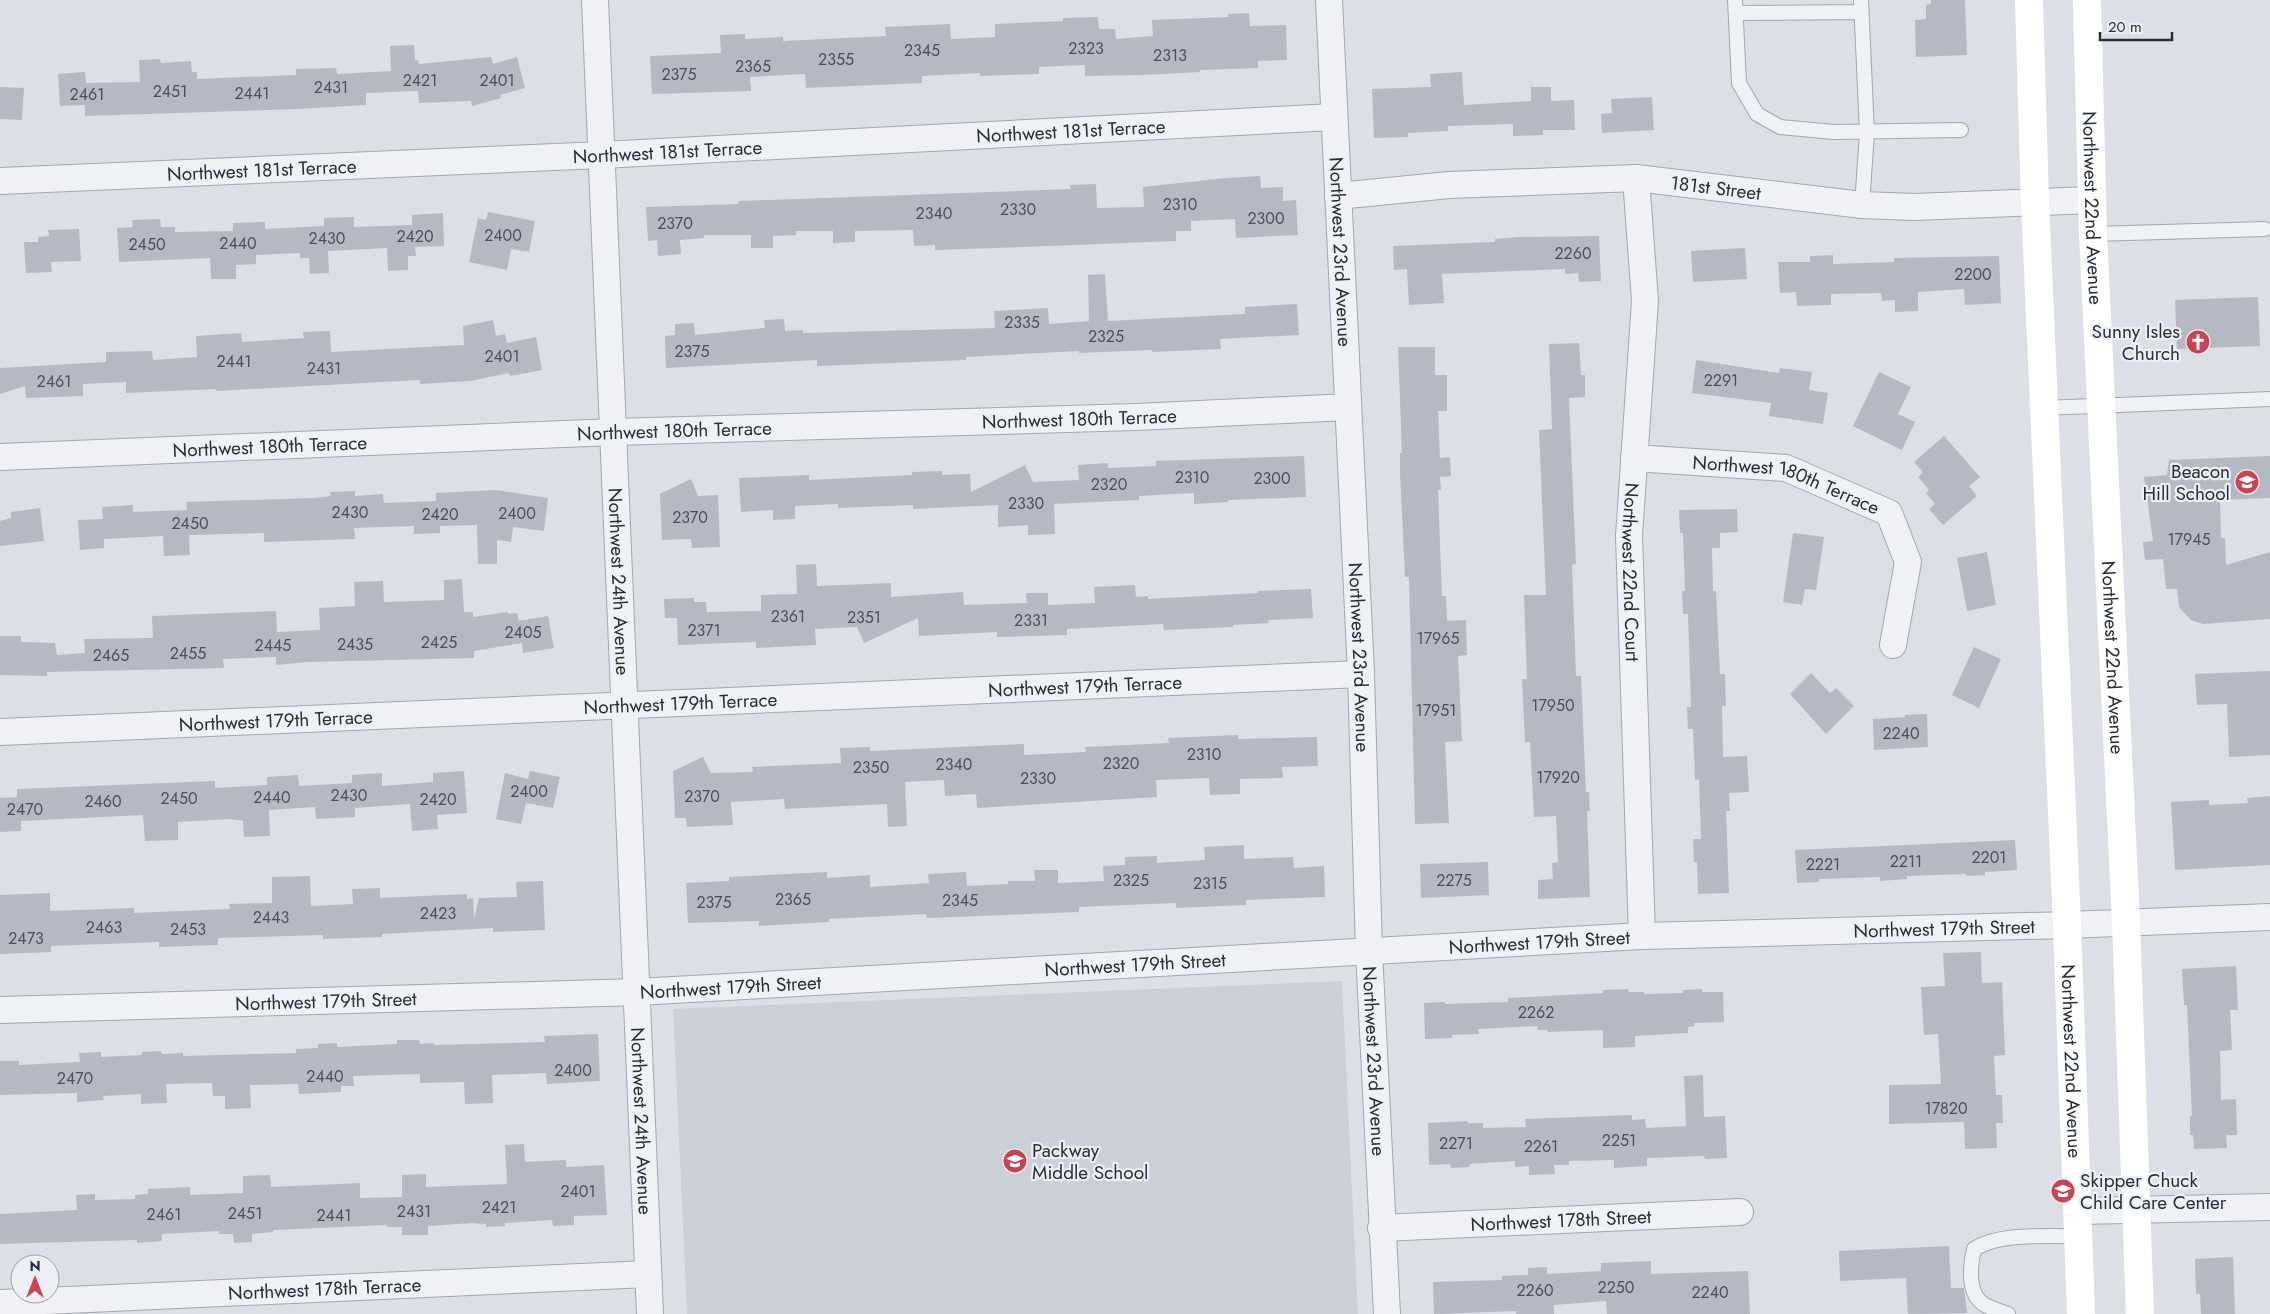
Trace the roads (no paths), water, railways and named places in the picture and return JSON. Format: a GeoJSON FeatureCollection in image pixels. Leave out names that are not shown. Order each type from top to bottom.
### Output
{"type":"FeatureCollection","features":[{"type":"Feature","properties":{"kind":"main road","name":"Northwest 22nd Avenue"},"geometry":{"type":"LineString","coordinates":[[2029,0],[2034,202],[2067,925],[2081,1314]]}},
{"type":"Feature","properties":{"kind":"main road","name":"Northwest 22nd Avenue"},"geometry":{"type":"LineString","coordinates":[[2087,0],[2093,234],[2126,922],[2140,1314]]}},
{"type":"Feature","properties":{"kind":"street","name":"Northwest 24th Avenue"},"geometry":{"type":"LineString","coordinates":[[595,0],[650,1314]]}},
{"type":"Feature","properties":{"kind":"street","name":"Northwest 23rd Avenue"},"geometry":{"type":"LineString","coordinates":[[1329,0],[1361,674],[1369,951],[1381,1228],[1387,1314]]}},
{"type":"Feature","properties":{"kind":"street","name":"Northwest 181st Terrace"},"geometry":{"type":"LineString","coordinates":[[0,181],[602,155],[1334,118]]}},
{"type":"Feature","properties":{"kind":"street","name":"181st Street"},"geometry":{"type":"LineString","coordinates":[[1338,196],[1449,185],[1636,178],[1862,205],[1916,207],[2092,200]]}},
{"type":"Feature","properties":{"kind":"street","name":"Northwest 22nd Court"},"geometry":{"type":"LineString","coordinates":[[1636,178],[1645,301],[1629,536],[1642,936]]}},
{"type":"Feature","properties":{"kind":"street","name":"Northwest 180th Terrace"},"geometry":{"type":"LineString","coordinates":[[0,457],[614,432],[1136,418],[1348,407]]}},
{"type":"Feature","properties":{"kind":"street","name":"Northwest 180th Terrace"},"geometry":{"type":"LineString","coordinates":[[1634,458],[1786,468],[1889,513],[1908,562],[1893,645]]}},
{"type":"Feature","properties":{"kind":"street","name":"Northwest 179th Terrace"},"geometry":{"type":"LineString","coordinates":[[0,732],[1361,674]]}},
{"type":"Feature","properties":{"kind":"street","name":"Northwest 179th Street"},"geometry":{"type":"LineString","coordinates":[[0,1010],[637,992],[1642,936],[2067,925],[2270,917]]}},
{"type":"Feature","properties":{"kind":"street"},"geometry":{"type":"LineString","coordinates":[[2078,1224],[2137,1209],[2270,1206]]}},
{"type":"Feature","properties":{"kind":"street","name":"Northwest 178th Street"},"geometry":{"type":"LineString","coordinates":[[1381,1228],[1740,1212]]}},
{"type":"Feature","properties":{"kind":"street","name":"Northwest 178th Terrace"},"geometry":{"type":"LineString","coordinates":[[0,1303],[648,1274]]}},
{"type":"Feature","properties":{"kind":"lane"},"geometry":{"type":"LineString","coordinates":[[1862,205],[1867,133],[1861,6],[1736,7],[1739,83],[1749,103],[1758,114],[1780,127],[1867,133],[1961,130]]}},
{"type":"Feature","properties":{"kind":"lane"},"geometry":{"type":"LineString","coordinates":[[2093,234],[2265,229]]}},
{"type":"Feature","properties":{"kind":"lane"},"geometry":{"type":"LineString","coordinates":[[2043,408],[2270,399]]}},
{"type":"Feature","properties":{"kind":"lane"},"geometry":{"type":"LineString","coordinates":[[2008,1314],[1983,1304],[1973,1290],[1970,1266],[1974,1249],[1985,1242],[2078,1224]]}},
{"type":"Feature","properties":{"kind":"place","name":"Sunny Isles Church"},"geometry":{"type":"Point","coordinates":[2198,342]}},
{"type":"Feature","properties":{"kind":"place","name":"Beacon Hill School"},"geometry":{"type":"Point","coordinates":[2247,482]}},
{"type":"Feature","properties":{"kind":"place","name":"Packway Middle School"},"geometry":{"type":"Point","coordinates":[1015,1161]}},
{"type":"Feature","properties":{"kind":"place","name":"Skipper Chuck Child Care Center"},"geometry":{"type":"Point","coordinates":[2063,1191]}}]}
